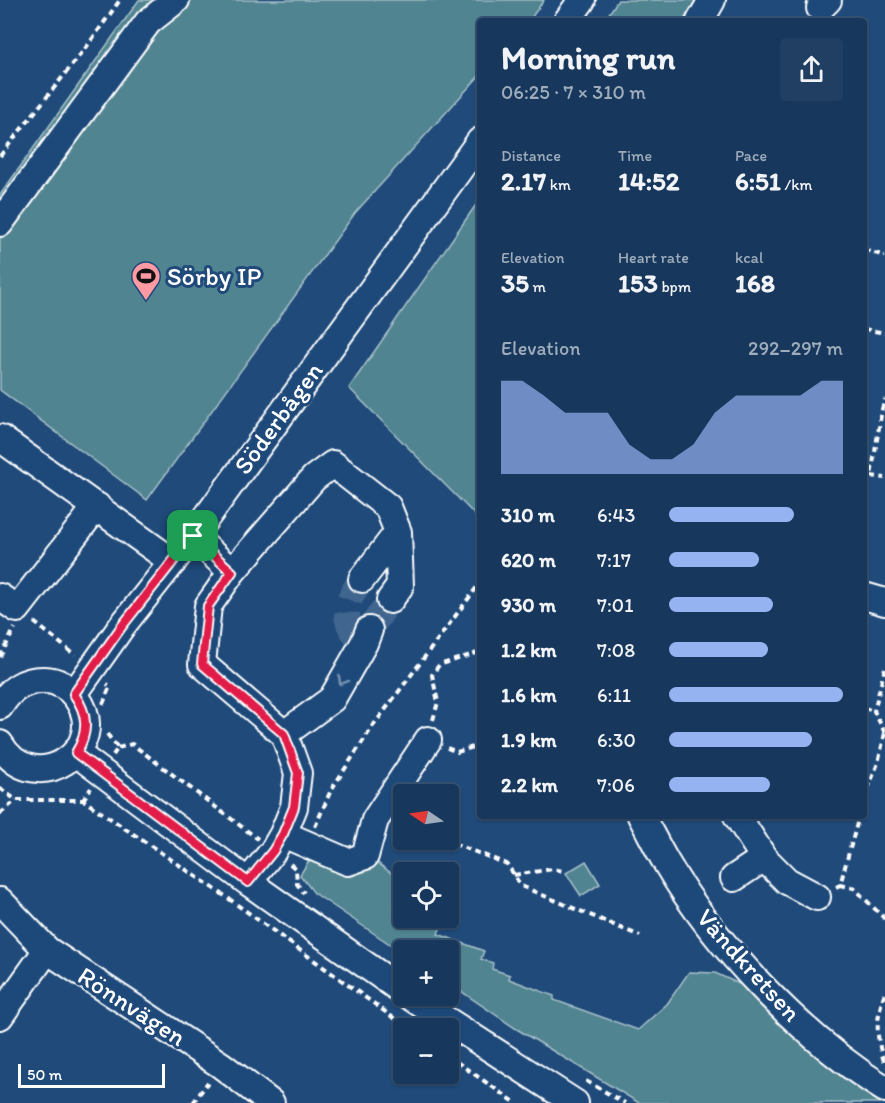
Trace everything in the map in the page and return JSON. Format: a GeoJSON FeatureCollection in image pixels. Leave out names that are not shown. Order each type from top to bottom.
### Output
{"type":"FeatureCollection","features":[{"type":"Feature","properties":{"kind":"street"},"geometry":{"type":"LineString","coordinates":[[0,223],[148,22],[176,0]]}},
{"type":"Feature","properties":{"kind":"street"},"geometry":{"type":"LineString","coordinates":[[569,18],[582,0]]}},
{"type":"Feature","properties":{"kind":"street"},"geometry":{"type":"LineString","coordinates":[[702,18],[712,0]]}},
{"type":"Feature","properties":{"kind":"street","name":"Söderbågen"},"geometry":{"type":"LineString","coordinates":[[74,694],[122,626],[193,536],[477,145]]}},
{"type":"Feature","properties":{"kind":"street"},"geometry":{"type":"LineString","coordinates":[[0,438],[173,562]]}},
{"type":"Feature","properties":{"kind":"street"},"geometry":{"type":"LineString","coordinates":[[248,882],[273,851],[283,834],[294,807],[298,773],[284,734],[202,664],[208,606],[232,572],[314,478],[333,464],[388,507],[398,532],[400,586],[390,600]]}},
{"type":"Feature","properties":{"kind":"street"},"geometry":{"type":"LineString","coordinates":[[0,597],[17,609],[97,506]]}},
{"type":"Feature","properties":{"kind":"street"},"geometry":{"type":"LineString","coordinates":[[362,579],[398,532]]}},
{"type":"Feature","properties":{"kind":"street"},"geometry":{"type":"LineString","coordinates":[[193,536],[232,572]]}},
{"type":"Feature","properties":{"kind":"street"},"geometry":{"type":"LineString","coordinates":[[867,598],[885,602]]}},
{"type":"Feature","properties":{"kind":"street"},"geometry":{"type":"LineString","coordinates":[[284,734],[332,699],[363,636]]}},
{"type":"Feature","properties":{"kind":"street"},"geometry":{"type":"LineString","coordinates":[[2,698],[17,686],[32,680],[47,680],[62,684],[74,694],[81,704],[86,729],[83,742],[76,753],[64,763],[50,769],[34,769],[20,765],[2,754]]}},
{"type":"Feature","properties":{"kind":"street"},"geometry":{"type":"LineString","coordinates":[[283,834],[301,857],[348,862],[364,856],[375,820],[428,740]]}},
{"type":"Feature","properties":{"kind":"street"},"geometry":{"type":"LineString","coordinates":[[76,753],[248,882],[393,984]]}},
{"type":"Feature","properties":{"kind":"street","name":"Vändkretsen"},"geometry":{"type":"LineString","coordinates":[[643,819],[686,893],[740,963],[810,1033],[885,1089]]}},
{"type":"Feature","properties":{"kind":"street"},"geometry":{"type":"LineString","coordinates":[[739,819],[764,858],[787,881],[817,897]]}},
{"type":"Feature","properties":{"kind":"street"},"geometry":{"type":"LineString","coordinates":[[734,878],[764,858]]}},
{"type":"Feature","properties":{"kind":"street","name":"Rönnvägen"},"geometry":{"type":"LineString","coordinates":[[0,901],[46,950],[220,1065],[271,1103]]}},
{"type":"Feature","properties":{"kind":"street"},"geometry":{"type":"LineString","coordinates":[[0,1016],[46,950]]}},
{"type":"Feature","properties":{"kind":"street"},"geometry":{"type":"LineString","coordinates":[[425,1006],[575,1103]]}},
{"type":"Feature","properties":{"kind":"path"},"geometry":{"type":"LineString","coordinates":[[0,156],[88,45],[120,0]]}},
{"type":"Feature","properties":{"kind":"path"},"geometry":{"type":"LineString","coordinates":[[867,251],[885,256]]}},
{"type":"Feature","properties":{"kind":"path"},"geometry":{"type":"LineString","coordinates":[[867,330],[885,333]]}},
{"type":"Feature","properties":{"kind":"path"},"geometry":{"type":"LineString","coordinates":[[871,476],[885,399]]}},
{"type":"Feature","properties":{"kind":"path"},"geometry":{"type":"LineString","coordinates":[[867,475],[885,478]]}},
{"type":"Feature","properties":{"kind":"path"},"geometry":{"type":"LineString","coordinates":[[301,857],[331,790],[373,726],[477,587]]}},
{"type":"Feature","properties":{"kind":"path"},"geometry":{"type":"LineString","coordinates":[[477,653],[439,666],[432,675],[438,702],[428,740],[457,752],[477,746]]}},
{"type":"Feature","properties":{"kind":"path"},"geometry":{"type":"LineString","coordinates":[[867,792],[878,763],[885,733],[874,711],[885,668]]}},
{"type":"Feature","properties":{"kind":"path"},"geometry":{"type":"LineString","coordinates":[[867,709],[874,711]]}},
{"type":"Feature","properties":{"kind":"path"},"geometry":{"type":"LineString","coordinates":[[0,788],[16,800],[83,800],[225,896],[394,1018]]}},
{"type":"Feature","properties":{"kind":"path"},"geometry":{"type":"LineString","coordinates":[[0,814],[16,800]]}},
{"type":"Feature","properties":{"kind":"path"},"geometry":{"type":"LineString","coordinates":[[840,885],[858,819]]}},
{"type":"Feature","properties":{"kind":"path"},"geometry":{"type":"LineString","coordinates":[[459,846],[507,864],[521,886],[640,936]]}},
{"type":"Feature","properties":{"kind":"path"},"geometry":{"type":"LineString","coordinates":[[514,875],[553,869],[563,871]]}},
{"type":"Feature","properties":{"kind":"path"},"geometry":{"type":"LineString","coordinates":[[817,897],[840,885],[854,888],[885,919]]}},
{"type":"Feature","properties":{"kind":"path"},"geometry":{"type":"LineString","coordinates":[[885,992],[877,1015],[878,1044],[885,1063]]}},
{"type":"Feature","properties":{"kind":"path"},"geometry":{"type":"LineString","coordinates":[[459,1064],[516,1103]]}},
{"type":"Feature","properties":{"kind":"green space","name":"Sörby IP"},"geometry":{"type":"Polygon","coordinates":[[[139,0],[544,0],[531,18],[477,18],[477,78],[355,213],[147,500],[0,390],[0,195],[139,0]]]}},
{"type":"Feature","properties":{"kind":"green space"},"geometry":{"type":"Polygon","coordinates":[[[618,0],[696,0],[685,18],[606,18],[618,0]]]}},
{"type":"Feature","properties":{"kind":"green space"},"geometry":{"type":"Polygon","coordinates":[[[477,203],[477,517],[349,388],[477,203]]]}},
{"type":"Feature","properties":{"kind":"green space"},"geometry":{"type":"Polygon","coordinates":[[[311,857],[375,861],[393,874],[393,928],[440,928],[438,934],[454,940],[393,940],[393,946],[314,893],[300,875],[311,857]]]}},
{"type":"Feature","properties":{"kind":"green space"},"geometry":{"type":"Polygon","coordinates":[[[586,861],[600,884],[581,896],[566,873],[586,861]]]}},
{"type":"Feature","properties":{"kind":"green space"},"geometry":{"type":"Polygon","coordinates":[[[459,942],[484,951],[481,959],[493,963],[492,969],[510,975],[509,979],[554,996],[554,1000],[638,1030],[667,1004],[689,972],[715,973],[746,987],[885,1103],[639,1103],[515,1028],[459,990],[459,942]]]}},
{"type":"Feature","properties":{"kind":"tunnel"},"geometry":{"type":"LineString","coordinates":[[357,636],[351,629],[347,614],[350,600],[362,579]]}},
{"type":"Feature","properties":{"kind":"tunnel"},"geometry":{"type":"LineString","coordinates":[[369,630],[390,600]]}},
{"type":"Feature","properties":{"kind":"place","name":"Sörby IP"},"geometry":{"type":"Point","coordinates":[146,302]}},
{"type":"Feature","properties":{"kind":"route"},"geometry":{"type":"LineString","coordinates":[[193,536],[232,572],[208,606],[202,664],[284,734],[298,773],[294,807],[283,834],[273,851],[248,882],[76,753],[83,742],[86,729],[81,704],[74,694],[122,626],[193,536]]}}]}
